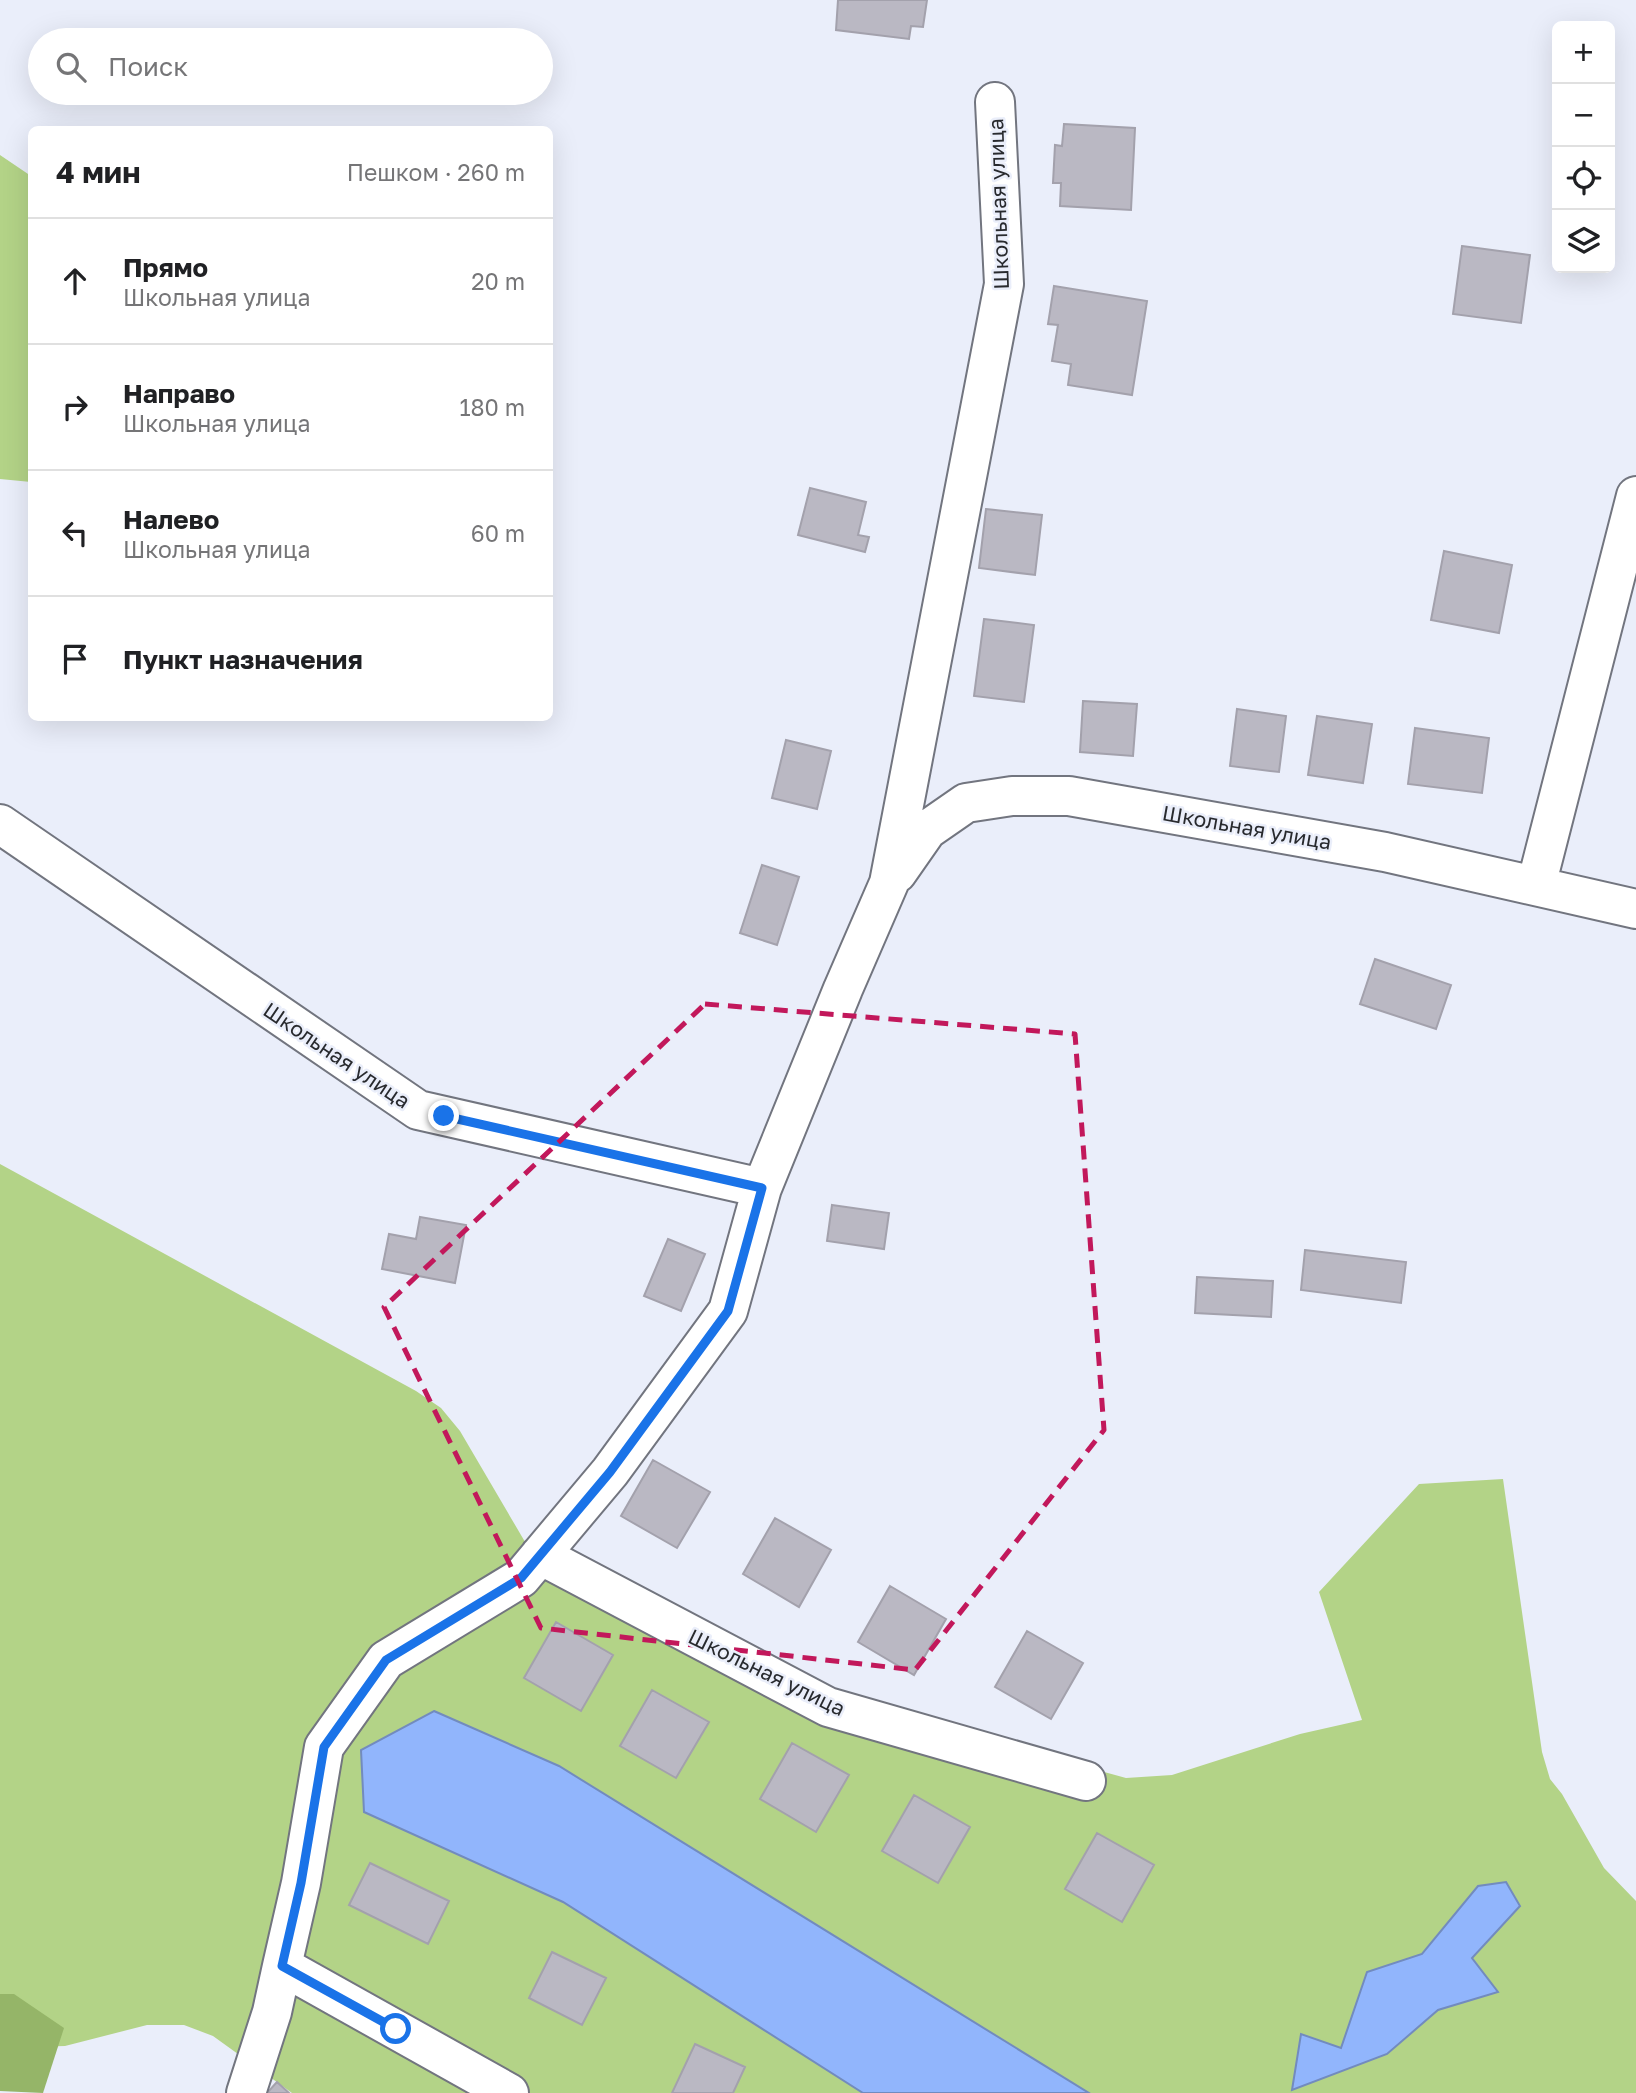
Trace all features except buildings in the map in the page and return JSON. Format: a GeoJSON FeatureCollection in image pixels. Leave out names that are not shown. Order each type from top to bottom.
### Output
{"type":"FeatureCollection","features":[{"type":"Feature","properties":{"kind":"street","name":"Школьная улица"},"geometry":{"type":"LineString","coordinates":[[246,2093],[272,2012],[301,1883],[324,1747],[386,1660],[521,1578],[610,1472],[728,1311],[762,1188],[890,883],[1004,284],[995,102]]}},
{"type":"Feature","properties":{"kind":"street"},"geometry":{"type":"LineString","coordinates":[[1536,886],[1636,496]]}},
{"type":"Feature","properties":{"kind":"street","name":"Школьная улица"},"geometry":{"type":"LineString","coordinates":[[890,883],[927,830],[967,803],[1012,796],[1069,796],[1385,852],[1636,909]]}},
{"type":"Feature","properties":{"kind":"street","name":"Школьная улица"},"geometry":{"type":"LineString","coordinates":[[0,824],[418,1110],[762,1188]]}},
{"type":"Feature","properties":{"kind":"street","name":"Школьная улица"},"geometry":{"type":"LineString","coordinates":[[540,1555],[828,1707],[1086,1781]]}},
{"type":"Feature","properties":{"kind":"street"},"geometry":{"type":"LineString","coordinates":[[282,1966],[509,2093]]}},
{"type":"Feature","properties":{"kind":"highlighted area"},"geometry":{"type":"Polygon","coordinates":[[[705,1004],[1075,1034],[1104,1430],[915,1670],[541,1628],[384,1307],[705,1004]]]}},
{"type":"Feature","properties":{"kind":"green space"},"geometry":{"type":"Polygon","coordinates":[[[0,155],[28,174],[28,482],[0,479],[0,155]]]}},
{"type":"Feature","properties":{"kind":"green space"},"geometry":{"type":"Polygon","coordinates":[[[0,1164],[416,1391],[441,1408],[460,1431],[545,1576],[919,1721],[1126,1778],[1172,1775],[1300,1734],[1362,1720],[1319,1592],[1419,1484],[1503,1479],[1542,1752],[1550,1779],[1562,1794],[1604,1868],[1636,1901],[1636,2093],[292,2093],[213,2036],[184,2025],[147,2025],[65,2046],[0,2048],[0,1164]]]}},
{"type":"Feature","properties":{"kind":"green space"},"geometry":{"type":"Polygon","coordinates":[[[0,1994],[14,1994],[64,2028],[43,2093],[0,2091],[0,1994]]]}},
{"type":"Feature","properties":{"kind":"water"},"geometry":{"type":"Polygon","coordinates":[[[434,1711],[559,1766],[1089,2093],[863,2093],[563,1902],[364,1812],[361,1750],[434,1711]]]}},
{"type":"Feature","properties":{"kind":"water"},"geometry":{"type":"Polygon","coordinates":[[[1506,1882],[1520,1906],[1472,1958],[1498,1992],[1438,2010],[1387,2054],[1292,2090],[1301,2034],[1341,2048],[1367,1972],[1422,1954],[1478,1886],[1506,1882]]]}},
{"type":"Feature","properties":{"kind":"route"},"geometry":{"type":"LineString","coordinates":[[396,2029],[282,1966],[301,1883],[324,1747],[386,1660],[521,1578],[610,1472],[728,1311],[762,1188],[444,1116]]}}]}
